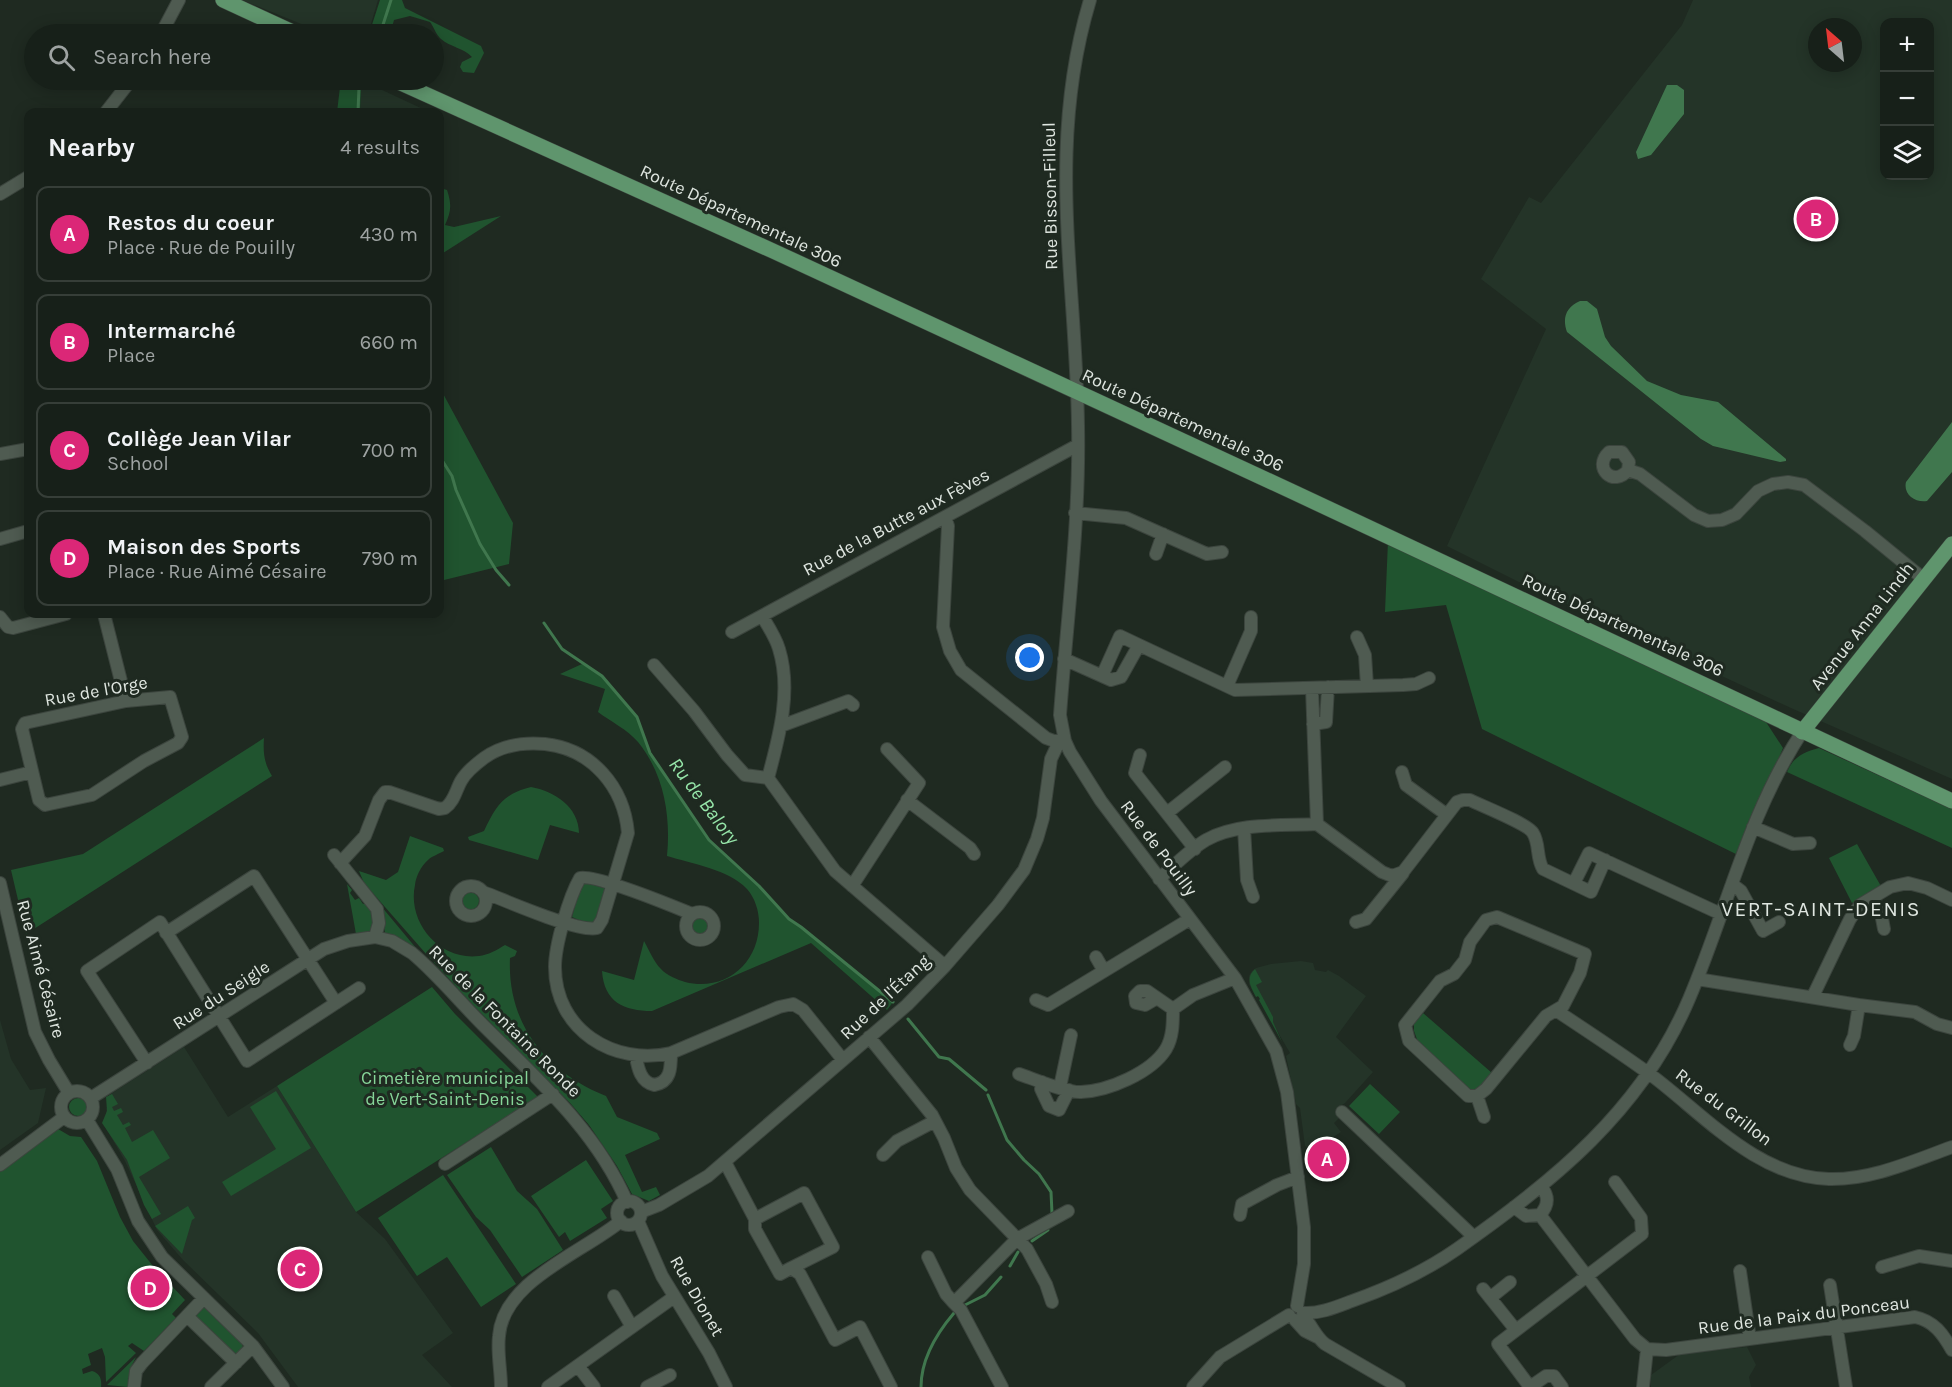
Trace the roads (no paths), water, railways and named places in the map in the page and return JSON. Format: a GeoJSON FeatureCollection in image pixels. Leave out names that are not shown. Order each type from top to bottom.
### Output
{"type":"FeatureCollection","features":[{"type":"Feature","properties":{"kind":"main road"},"geometry":{"type":"LineString","coordinates":[[223,0],[275,24]]}},
{"type":"Feature","properties":{"kind":"main road","name":"Route Départementale 306"},"geometry":{"type":"LineString","coordinates":[[416,90],[773,251],[1952,801]]}},
{"type":"Feature","properties":{"kind":"main road","name":"Avenue Anna Lindh"},"geometry":{"type":"LineString","coordinates":[[1802,732],[1952,544]]}},
{"type":"Feature","properties":{"kind":"street"},"geometry":{"type":"LineString","coordinates":[[167,24],[180,0]]}},
{"type":"Feature","properties":{"kind":"street","name":"Rue Bisson-Filleul"},"geometry":{"type":"LineString","coordinates":[[1076,393],[1066,237],[1067,117],[1073,67],[1090,0]]}},
{"type":"Feature","properties":{"kind":"street"},"geometry":{"type":"LineString","coordinates":[[110,108],[124,90]]}},
{"type":"Feature","properties":{"kind":"street"},"geometry":{"type":"LineString","coordinates":[[0,194],[24,179]]}},
{"type":"Feature","properties":{"kind":"street","name":"Rue de Pouilly"},"geometry":{"type":"LineString","coordinates":[[1076,393],[1078,445],[1075,513],[1060,715],[1065,741],[1112,818],[1235,978],[1270,1037],[1283,1072],[1305,1241],[1298,1314]]}},
{"type":"Feature","properties":{"kind":"street","name":"Rue de la Butte aux Fèves"},"geometry":{"type":"LineString","coordinates":[[732,632],[1078,445]]}},
{"type":"Feature","properties":{"kind":"street"},"geometry":{"type":"LineString","coordinates":[[0,454],[24,450]]}},
{"type":"Feature","properties":{"kind":"street"},"geometry":{"type":"LineString","coordinates":[[1628,470],[1640,474],[1694,515],[1708,521],[1722,520],[1737,514],[1758,491],[1773,484],[1788,482],[1804,485],[1925,578]]}},
{"type":"Feature","properties":{"kind":"street"},"geometry":{"type":"LineString","coordinates":[[1075,513],[1126,518],[1207,554],[1222,552]]}},
{"type":"Feature","properties":{"kind":"street"},"geometry":{"type":"LineString","coordinates":[[945,517],[948,526],[943,627],[954,660],[961,670],[1046,738],[1065,741]]}},
{"type":"Feature","properties":{"kind":"street"},"geometry":{"type":"LineString","coordinates":[[0,539],[24,532]]}},
{"type":"Feature","properties":{"kind":"street"},"geometry":{"type":"LineString","coordinates":[[1156,554],[1163,534]]}},
{"type":"Feature","properties":{"kind":"street"},"geometry":{"type":"LineString","coordinates":[[762,616],[779,648],[785,689],[781,726],[768,778]]}},
{"type":"Feature","properties":{"kind":"street"},"geometry":{"type":"LineString","coordinates":[[1227,686],[1251,631],[1251,616]]}},
{"type":"Feature","properties":{"kind":"street"},"geometry":{"type":"LineString","coordinates":[[0,617],[8,627],[13,628],[51,618]]}},
{"type":"Feature","properties":{"kind":"street"},"geometry":{"type":"LineString","coordinates":[[105,618],[126,701]]}},
{"type":"Feature","properties":{"kind":"street"},"geometry":{"type":"LineString","coordinates":[[1102,676],[1120,636],[1235,690],[1416,684],[1429,678]]}},
{"type":"Feature","properties":{"kind":"street"},"geometry":{"type":"LineString","coordinates":[[1357,637],[1365,656],[1367,686]]}},
{"type":"Feature","properties":{"kind":"street"},"geometry":{"type":"LineString","coordinates":[[1064,659],[1111,680],[1121,677],[1139,645]]}},
{"type":"Feature","properties":{"kind":"street"},"geometry":{"type":"LineString","coordinates":[[654,665],[745,775],[768,778],[835,872],[945,966]]}},
{"type":"Feature","properties":{"kind":"street"},"geometry":{"type":"LineString","coordinates":[[1313,724],[1326,722],[1328,687]]}},
{"type":"Feature","properties":{"kind":"street"},"geometry":{"type":"LineString","coordinates":[[1312,688],[1317,824]]}},
{"type":"Feature","properties":{"kind":"street","name":"Rue de l'Orge"},"geometry":{"type":"LineString","coordinates":[[170,697],[182,737],[178,743],[144,761],[92,795],[45,805],[39,800],[32,772],[22,729],[25,723],[126,701],[170,697]]}},
{"type":"Feature","properties":{"kind":"street"},"geometry":{"type":"LineString","coordinates":[[781,726],[848,701],[853,705]]}},
{"type":"Feature","properties":{"kind":"street"},"geometry":{"type":"LineString","coordinates":[[1193,1387],[1220,1357],[1298,1314],[1323,1311],[1396,1285],[1432,1265],[1474,1238],[1514,1208],[1605,1128],[1648,1074],[1680,1019],[1753,826],[1786,757],[1802,732]]}},
{"type":"Feature","properties":{"kind":"street","name":"Rue de l'Étang"},"geometry":{"type":"LineString","coordinates":[[639,1216],[701,1180],[725,1162],[907,1005],[945,966],[998,905],[1024,870],[1043,818],[1051,759],[1057,746],[1065,741]]}},
{"type":"Feature","properties":{"kind":"street"},"geometry":{"type":"LineString","coordinates":[[375,938],[379,923],[377,909],[337,859],[365,836],[379,800],[385,792],[439,809],[445,808],[452,801],[462,779],[485,757],[500,749],[532,743],[565,747],[599,768],[618,795],[627,821],[628,833],[603,920],[597,928],[589,930],[563,922],[483,892]]}},
{"type":"Feature","properties":{"kind":"street"},"geometry":{"type":"LineString","coordinates":[[852,886],[919,783],[887,749]]}},
{"type":"Feature","properties":{"kind":"street"},"geometry":{"type":"LineString","coordinates":[[1140,755],[1135,773],[1195,849]]}},
{"type":"Feature","properties":{"kind":"street"},"geometry":{"type":"LineString","coordinates":[[1167,813],[1225,767]]}},
{"type":"Feature","properties":{"kind":"street"},"geometry":{"type":"LineString","coordinates":[[0,780],[32,772]]}},
{"type":"Feature","properties":{"kind":"street"},"geometry":{"type":"LineString","coordinates":[[1402,772],[1406,785],[1446,815]]}},
{"type":"Feature","properties":{"kind":"street"},"geometry":{"type":"LineString","coordinates":[[907,800],[970,848],[974,854]]}},
{"type":"Feature","properties":{"kind":"street"},"geometry":{"type":"LineString","coordinates":[[1356,922],[1366,918],[1446,815],[1457,802],[1463,800],[1470,800],[1529,828],[1535,838],[1539,862],[1543,869],[1591,892],[1605,860]]}},
{"type":"Feature","properties":{"kind":"street"},"geometry":{"type":"LineString","coordinates":[[1159,879],[1207,840],[1244,828],[1317,824],[1382,872],[1392,876],[1403,872]]}},
{"type":"Feature","properties":{"kind":"street"},"geometry":{"type":"LineString","coordinates":[[1753,826],[1793,844],[1810,843]]}},
{"type":"Feature","properties":{"kind":"street"},"geometry":{"type":"LineString","coordinates":[[1244,828],[1247,880],[1253,897]]}},
{"type":"Feature","properties":{"kind":"street"},"geometry":{"type":"LineString","coordinates":[[1574,884],[1589,853],[1720,914]]}},
{"type":"Feature","properties":{"kind":"street"},"geometry":{"type":"LineString","coordinates":[[166,933],[254,876],[336,1003]]}},
{"type":"Feature","properties":{"kind":"street"},"geometry":{"type":"LineString","coordinates":[[692,914],[614,885],[587,877],[580,878],[563,922],[555,969],[560,996],[576,1024],[594,1041],[606,1048],[636,1057],[652,1057],[671,1053],[779,1006],[793,1004],[803,1010],[843,1060]]}},
{"type":"Feature","properties":{"kind":"street","name":"Rue Aimé Césaire"},"geometry":{"type":"LineString","coordinates":[[0,883],[35,1032],[69,1092]]}},
{"type":"Feature","properties":{"kind":"street"},"geometry":{"type":"LineString","coordinates":[[1732,884],[1741,891],[1763,931],[1779,922]]}},
{"type":"Feature","properties":{"kind":"street"},"geometry":{"type":"LineString","coordinates":[[1813,996],[1850,919],[1860,905],[1890,887],[1908,884],[1927,888],[1952,900]]}},
{"type":"Feature","properties":{"kind":"street"},"geometry":{"type":"LineString","coordinates":[[1873,898],[1881,913],[1884,929]]}},
{"type":"Feature","properties":{"kind":"street"},"geometry":{"type":"LineString","coordinates":[[1497,917],[1585,954],[1580,973],[1563,1006],[1557,1011],[1546,1016],[1486,1089],[1477,1096],[1468,1096],[1409,1041],[1406,1025],[1440,981],[1454,974],[1465,960],[1470,942],[1486,920],[1497,917]]}},
{"type":"Feature","properties":{"kind":"street"},"geometry":{"type":"LineString","coordinates":[[1036,1000],[1048,1005],[1190,919]]}},
{"type":"Feature","properties":{"kind":"street"},"geometry":{"type":"LineString","coordinates":[[147,1063],[87,971],[160,922],[247,1061],[359,988]]}},
{"type":"Feature","properties":{"kind":"street","name":"Rue du Seigle"},"geometry":{"type":"LineString","coordinates":[[91,1098],[336,944],[375,938]]}},
{"type":"Feature","properties":{"kind":"street","name":"Rue de la Fontaine Ronde"},"geometry":{"type":"LineString","coordinates":[[375,938],[398,944],[420,959],[553,1094],[578,1122],[601,1154],[627,1202]]}},
{"type":"Feature","properties":{"kind":"street"},"geometry":{"type":"LineString","coordinates":[[1096,957],[1104,970]]}},
{"type":"Feature","properties":{"kind":"street"},"geometry":{"type":"LineString","coordinates":[[1173,1009],[1193,995],[1235,978]]}},
{"type":"Feature","properties":{"kind":"street"},"geometry":{"type":"LineString","coordinates":[[1697,978],[1915,1012],[1937,1024],[1952,1028]]}},
{"type":"Feature","properties":{"kind":"street"},"geometry":{"type":"LineString","coordinates":[[1157,998],[1173,1009]]}},
{"type":"Feature","properties":{"kind":"street"},"geometry":{"type":"LineString","coordinates":[[1850,1045],[1854,1036],[1859,1005]]}},
{"type":"Feature","properties":{"kind":"street"},"geometry":{"type":"LineString","coordinates":[[1019,1074],[1079,1092],[1106,1088],[1126,1080],[1153,1062],[1165,1050],[1173,1028],[1173,1009]]}},
{"type":"Feature","properties":{"kind":"street","name":"Rue du Grillon"},"geometry":{"type":"LineString","coordinates":[[1557,1011],[1648,1074],[1755,1156],[1783,1170],[1804,1176],[1830,1179],[1864,1176],[1952,1147]]}},
{"type":"Feature","properties":{"kind":"street"},"geometry":{"type":"LineString","coordinates":[[1042,1082],[1041,1089],[1049,1106],[1059,1110],[1065,1088],[1071,1035]]}},
{"type":"Feature","properties":{"kind":"street"},"geometry":{"type":"LineString","coordinates":[[869,1037],[915,1092],[935,1121],[960,1176],[998,1221],[1027,1249],[1046,1284],[1052,1302]]}},
{"type":"Feature","properties":{"kind":"street"},"geometry":{"type":"LineString","coordinates":[[636,1057],[637,1066],[644,1080],[654,1085],[666,1080],[670,1075],[671,1053]]}},
{"type":"Feature","properties":{"kind":"street"},"geometry":{"type":"LineString","coordinates":[[81,1091],[91,1098],[94,1107],[91,1117],[87,1120],[75,1123],[64,1117],[61,1104],[69,1092],[81,1091]]}},
{"type":"Feature","properties":{"kind":"street"},"geometry":{"type":"LineString","coordinates":[[446,1164],[553,1094]]}},
{"type":"Feature","properties":{"kind":"street"},"geometry":{"type":"LineString","coordinates":[[1477,1096],[1484,1117]]}},
{"type":"Feature","properties":{"kind":"street"},"geometry":{"type":"LineString","coordinates":[[1342,1112],[1474,1238]]}},
{"type":"Feature","properties":{"kind":"street"},"geometry":{"type":"LineString","coordinates":[[0,1165],[64,1117]]}},
{"type":"Feature","properties":{"kind":"street"},"geometry":{"type":"LineString","coordinates":[[87,1120],[117,1169],[138,1221],[150,1241],[162,1257],[253,1346],[283,1387]]}},
{"type":"Feature","properties":{"kind":"street"},"geometry":{"type":"LineString","coordinates":[[883,1155],[897,1141],[935,1121]]}},
{"type":"Feature","properties":{"kind":"street"},"geometry":{"type":"LineString","coordinates":[[725,1162],[755,1219],[755,1229],[780,1274],[833,1247],[804,1193],[755,1219]]}},
{"type":"Feature","properties":{"kind":"street"},"geometry":{"type":"LineString","coordinates":[[1240,1215],[1242,1204],[1277,1185],[1298,1177]]}},
{"type":"Feature","properties":{"kind":"street"},"geometry":{"type":"LineString","coordinates":[[1562,1387],[1554,1376],[1546,1376],[1530,1387],[1498,1344],[1642,1234],[1641,1218],[1615,1182]]}},
{"type":"Feature","properties":{"kind":"street"},"geometry":{"type":"LineString","coordinates":[[1514,1208],[1526,1216],[1540,1215],[1544,1211],[1547,1200],[1547,1195],[1541,1186]]}},
{"type":"Feature","properties":{"kind":"street"},"geometry":{"type":"LineString","coordinates":[[627,1202],[638,1205],[639,1216],[632,1225],[621,1221],[618,1208],[627,1202]]}},
{"type":"Feature","properties":{"kind":"street"},"geometry":{"type":"LineString","coordinates":[[954,1303],[1017,1239],[1068,1211]]}},
{"type":"Feature","properties":{"kind":"street"},"geometry":{"type":"LineString","coordinates":[[1540,1215],[1635,1339],[1647,1349],[1643,1387]]}},
{"type":"Feature","properties":{"kind":"street","name":"Rue Dionet"},"geometry":{"type":"LineString","coordinates":[[639,1216],[662,1276],[709,1353],[726,1387]]}},
{"type":"Feature","properties":{"kind":"street"},"geometry":{"type":"LineString","coordinates":[[501,1387],[499,1336],[502,1320],[510,1304],[529,1283],[621,1221]]}},
{"type":"Feature","properties":{"kind":"street"},"geometry":{"type":"LineString","coordinates":[[1882,1267],[1919,1256],[1952,1261]]}},
{"type":"Feature","properties":{"kind":"street"},"geometry":{"type":"LineString","coordinates":[[928,1257],[946,1294],[961,1310],[1002,1387]]}},
{"type":"Feature","properties":{"kind":"street"},"geometry":{"type":"LineString","coordinates":[[791,1268],[800,1274],[835,1340],[860,1327],[891,1387]]}},
{"type":"Feature","properties":{"kind":"street"},"geometry":{"type":"LineString","coordinates":[[1740,1270],[1750,1339]]}},
{"type":"Feature","properties":{"kind":"street"},"geometry":{"type":"LineString","coordinates":[[1510,1282],[1486,1293],[1515,1329]]}},
{"type":"Feature","properties":{"kind":"street"},"geometry":{"type":"LineString","coordinates":[[1830,1285],[1846,1387]]}},
{"type":"Feature","properties":{"kind":"street"},"geometry":{"type":"LineString","coordinates":[[614,1296],[632,1327]]}},
{"type":"Feature","properties":{"kind":"street"},"geometry":{"type":"LineString","coordinates":[[548,1387],[674,1297]]}},
{"type":"Feature","properties":{"kind":"street"},"geometry":{"type":"LineString","coordinates":[[134,1387],[136,1371],[204,1298]]}},
{"type":"Feature","properties":{"kind":"street"},"geometry":{"type":"LineString","coordinates":[[1298,1314],[1312,1327],[1324,1344],[1397,1386]]}},
{"type":"Feature","properties":{"kind":"street"},"geometry":{"type":"LineString","coordinates":[[187,1316],[236,1363]]}},
{"type":"Feature","properties":{"kind":"street","name":"Rue de la Paix du Ponceau"},"geometry":{"type":"LineString","coordinates":[[1647,1349],[1666,1350],[1916,1317],[1937,1327],[1952,1350]]}},
{"type":"Feature","properties":{"kind":"street"},"geometry":{"type":"LineString","coordinates":[[211,1387],[253,1346]]}},
{"type":"Feature","properties":{"kind":"street"},"geometry":{"type":"LineString","coordinates":[[578,1366],[594,1387]]}},
{"type":"Feature","properties":{"kind":"street"},"geometry":{"type":"LineString","coordinates":[[647,1387],[670,1375]]}},
{"type":"Feature","properties":{"kind":"waterway","name":"Ru de Balory"},"geometry":{"type":"LineString","coordinates":[[383,24],[391,0]]}},
{"type":"Feature","properties":{"kind":"waterway","name":"Ru de Balory"},"geometry":{"type":"LineString","coordinates":[[358,108],[359,90]]}},
{"type":"Feature","properties":{"kind":"waterway","name":"Ru de Balory"},"geometry":{"type":"LineString","coordinates":[[444,463],[452,476],[480,544],[496,570],[509,585]]}},
{"type":"Feature","properties":{"kind":"waterway","name":"Ru de Balory"},"geometry":{"type":"LineString","coordinates":[[544,623],[562,649],[602,676],[637,717],[650,753],[709,840],[759,886],[789,919],[893,1002]]}},
{"type":"Feature","properties":{"kind":"waterway","name":"Ru de Balory"},"geometry":{"type":"LineString","coordinates":[[908,1019],[939,1057],[949,1059],[986,1090]]}},
{"type":"Feature","properties":{"kind":"waterway","name":"Ru de Balory"},"geometry":{"type":"LineString","coordinates":[[988,1095],[1007,1140],[1039,1174],[1051,1192],[1052,1213]]}},
{"type":"Feature","properties":{"kind":"waterway","name":"Ru de Balory"},"geometry":{"type":"LineString","coordinates":[[1032,1241],[1048,1230]]}},
{"type":"Feature","properties":{"kind":"waterway","name":"Ru de Balory"},"geometry":{"type":"LineString","coordinates":[[1010,1266],[1018,1252]]}},
{"type":"Feature","properties":{"kind":"waterway","name":"Ru de Balory"},"geometry":{"type":"LineString","coordinates":[[965,1305],[985,1295],[1001,1277]]}},
{"type":"Feature","properties":{"kind":"waterway","name":"Ru de Balory"},"geometry":{"type":"LineString","coordinates":[[921,1387],[924,1367],[931,1347],[954,1313]]}},
{"type":"Feature","properties":{"kind":"place","name":"Intermarché"},"geometry":{"type":"Point","coordinates":[1816,219]}},
{"type":"Feature","properties":{"kind":"place","name":"Restos du coeur"},"geometry":{"type":"Point","coordinates":[1327,1159]}},
{"type":"Feature","properties":{"kind":"place","name":"Collège Jean Vilar"},"geometry":{"type":"Point","coordinates":[300,1269]}},
{"type":"Feature","properties":{"kind":"place","name":"Maison des Sports"},"geometry":{"type":"Point","coordinates":[150,1288]}},
{"type":"Feature","properties":{"kind":"district","name":"VERT-SAINT-DENIS"},"geometry":{"type":"Point","coordinates":[1821,909]}},
{"type":"Feature","properties":{"kind":"park label","name":"Cimetière municipal de Vert-Saint-Denis"},"geometry":{"type":"Point","coordinates":[445,1088]}}]}
